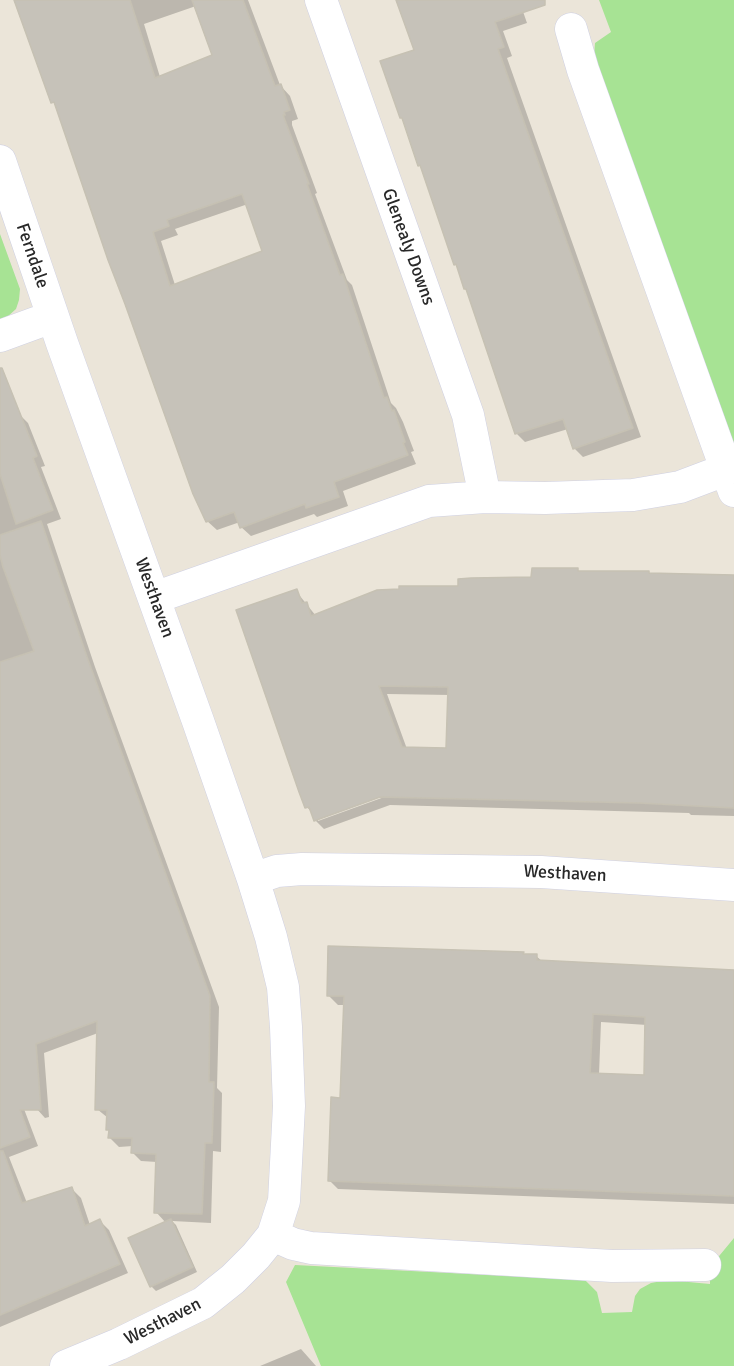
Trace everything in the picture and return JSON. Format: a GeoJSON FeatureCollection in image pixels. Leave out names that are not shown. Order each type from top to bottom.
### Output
{"type":"FeatureCollection","features":[{"type":"Feature","properties":{"kind":"street","name":"Glenealy Downs"},"geometry":{"type":"LineString","coordinates":[[321,0],[468,415],[485,496]]}},
{"type":"Feature","properties":{"kind":"street"},"geometry":{"type":"LineString","coordinates":[[154,598],[429,501],[485,496],[545,498],[633,495],[730,480],[583,70],[572,29]]}},
{"type":"Feature","properties":{"kind":"street","name":"Ferndale"},"geometry":{"type":"LineString","coordinates":[[0,161],[52,317]]}},
{"type":"Feature","properties":{"kind":"street"},"geometry":{"type":"LineString","coordinates":[[0,336],[52,317]]}},
{"type":"Feature","properties":{"kind":"street","name":"Westhaven"},"geometry":{"type":"LineString","coordinates":[[52,317],[154,598],[253,879],[271,937],[283,987],[289,1106],[284,1201],[273,1235],[256,1256],[203,1303],[119,1344],[66,1366]]}},
{"type":"Feature","properties":{"kind":"street","name":"Westhaven"},"geometry":{"type":"LineString","coordinates":[[253,879],[278,871],[302,869],[404,870],[541,872],[734,885]]}},
{"type":"Feature","properties":{"kind":"street"},"geometry":{"type":"LineString","coordinates":[[273,1235],[293,1244],[311,1248],[612,1266],[705,1266]]}},
{"type":"Feature","properties":{"kind":"green space"},"geometry":{"type":"Polygon","coordinates":[[[599,0],[734,0],[734,444],[594,56],[595,43],[611,32],[599,0]]]}},
{"type":"Feature","properties":{"kind":"green space"},"geometry":{"type":"Polygon","coordinates":[[[0,234],[20,289],[16,309],[0,320],[0,234]]]}},
{"type":"Feature","properties":{"kind":"green space"},"geometry":{"type":"Polygon","coordinates":[[[734,1238],[734,1366],[321,1366],[286,1282],[295,1265],[585,1280],[597,1292],[602,1313],[632,1312],[635,1296],[640,1289],[651,1283],[667,1280],[710,1284],[710,1267],[734,1238]]]}},
{"type":"Feature","properties":{"kind":"building"},"geometry":{"type":"Polygon","coordinates":[[[14,0],[130,0],[155,78],[212,55],[192,0],[243,0],[275,86],[281,84],[290,110],[284,112],[285,115],[283,115],[340,275],[343,274],[384,398],[387,397],[392,411],[394,410],[408,455],[334,482],[339,497],[306,508],[305,504],[240,528],[234,512],[206,522],[193,494],[108,260],[54,102],[51,103],[14,0]],[[242,194],[167,220],[169,226],[153,232],[170,286],[262,251],[242,194]]]}},
{"type":"Feature","properties":{"kind":"building"},"geometry":{"type":"Polygon","coordinates":[[[396,0],[545,0],[545,5],[495,22],[504,47],[498,49],[633,428],[573,449],[563,419],[515,434],[466,289],[464,289],[456,264],[454,265],[420,165],[418,166],[380,61],[414,50],[396,0]]]}},
{"type":"Feature","properties":{"kind":"building"},"geometry":{"type":"Polygon","coordinates":[[[0,368],[2,368],[37,456],[33,458],[53,510],[16,524],[0,474],[0,368]]]}},
{"type":"Feature","properties":{"kind":"building"},"geometry":{"type":"Polygon","coordinates":[[[41,521],[87,657],[210,996],[209,1082],[214,1082],[212,1143],[205,1143],[202,1214],[154,1213],[156,1154],[131,1153],[132,1138],[108,1138],[107,1110],[95,1110],[97,1021],[36,1044],[41,1110],[20,1110],[30,1137],[0,1148],[0,662],[34,651],[3,567],[0,555],[0,535],[41,521]]]}},
{"type":"Feature","properties":{"kind":"building"},"geometry":{"type":"Polygon","coordinates":[[[532,568],[734,575],[734,808],[640,803],[380,797],[314,821],[309,807],[305,808],[299,792],[236,610],[297,589],[302,603],[307,602],[311,616],[377,590],[399,589],[399,586],[458,586],[458,579],[531,577],[532,568]],[[379,686],[402,747],[446,748],[448,687],[379,686]]]}},
{"type":"Feature","properties":{"kind":"building"},"geometry":{"type":"Polygon","coordinates":[[[328,946],[524,952],[523,954],[537,954],[537,960],[734,970],[734,1196],[328,1181],[331,1097],[340,1098],[344,996],[327,996],[328,946]],[[593,1014],[590,1073],[644,1075],[645,1017],[593,1014]]]}},
{"type":"Feature","properties":{"kind":"building"},"geometry":{"type":"Polygon","coordinates":[[[0,1151],[3,1151],[22,1203],[72,1187],[85,1226],[100,1219],[120,1264],[0,1315],[0,1151]]]}},
{"type":"Feature","properties":{"kind":"building"},"geometry":{"type":"Polygon","coordinates":[[[171,1219],[193,1267],[150,1287],[128,1238],[171,1219]]]}}]}
